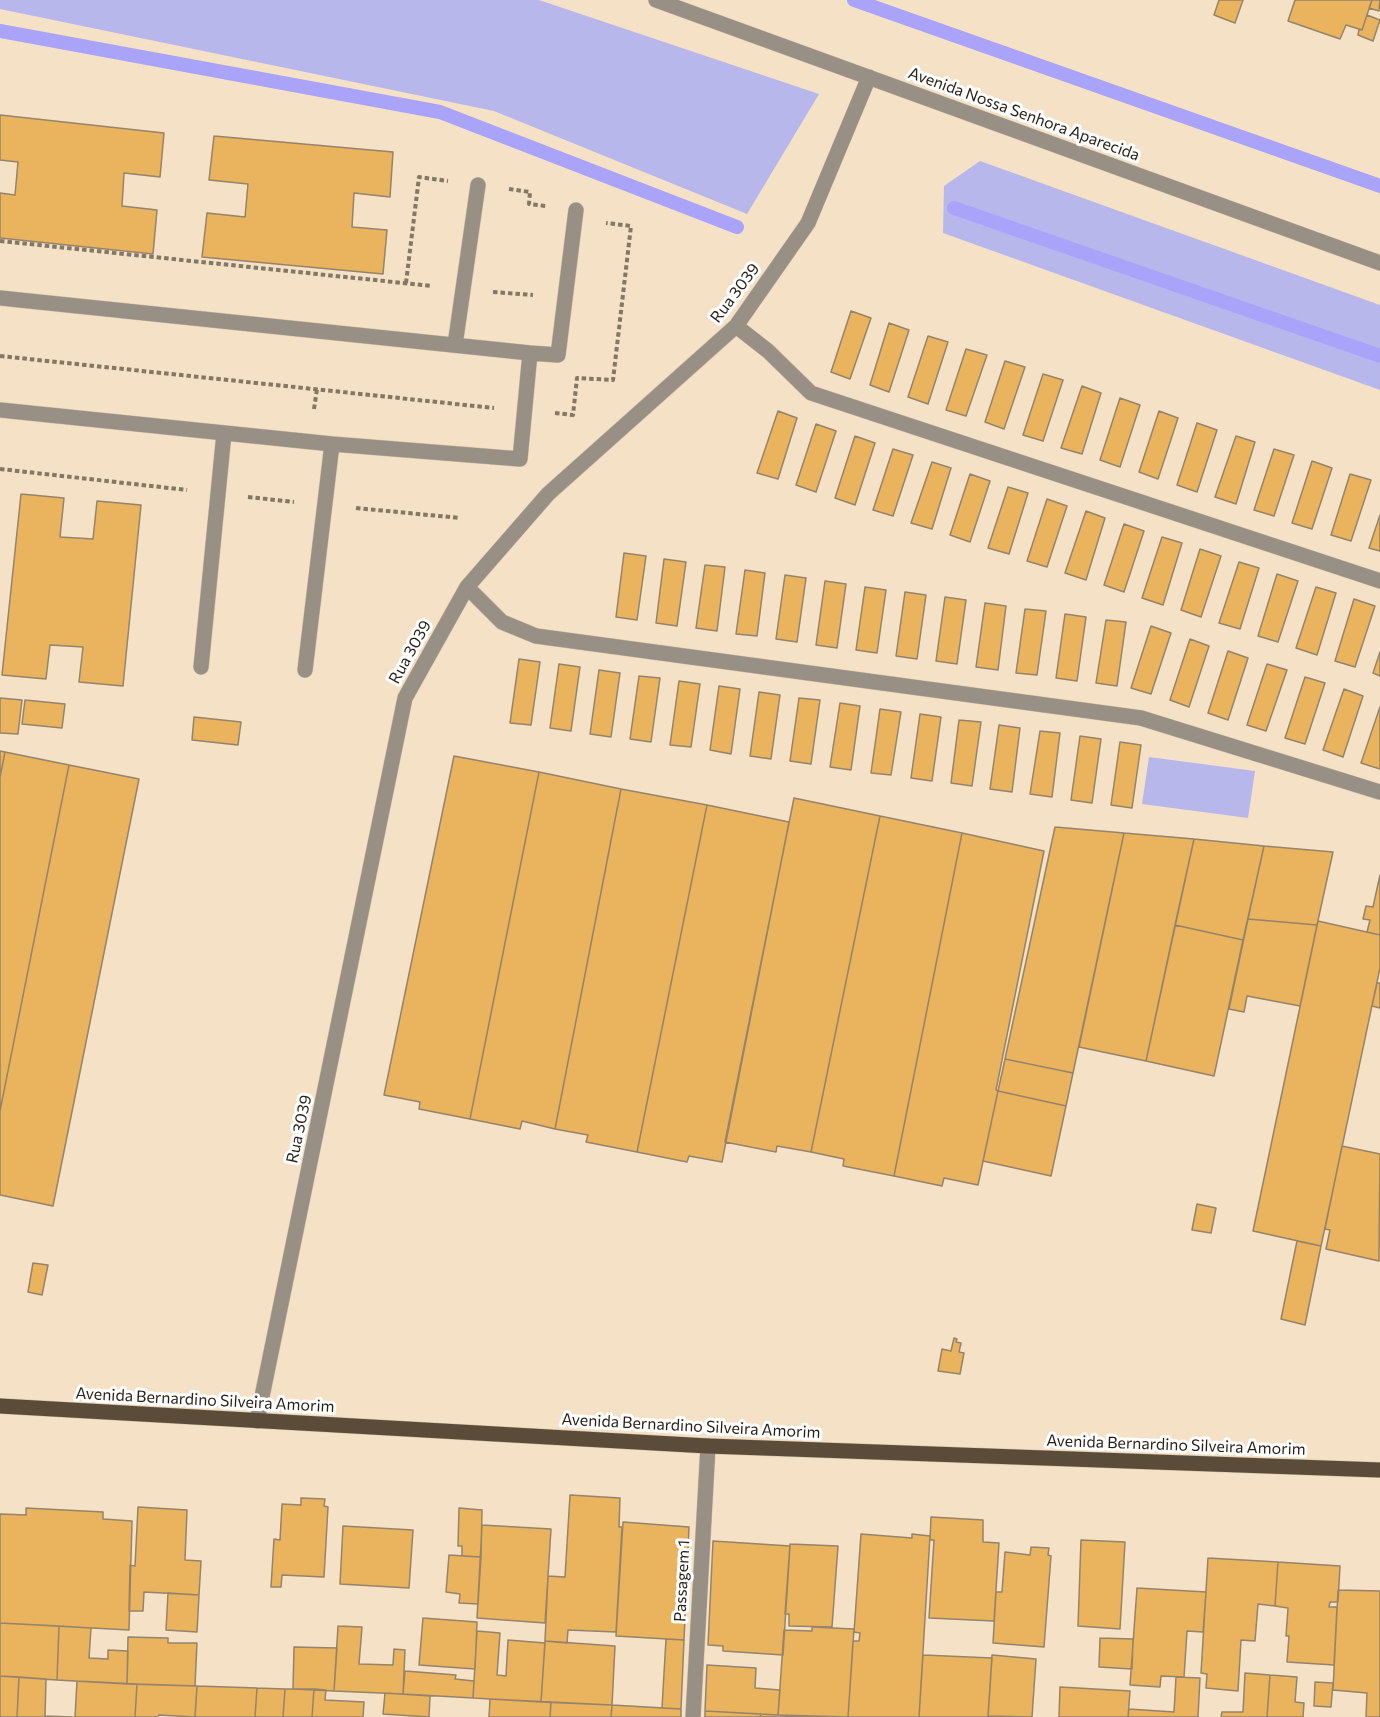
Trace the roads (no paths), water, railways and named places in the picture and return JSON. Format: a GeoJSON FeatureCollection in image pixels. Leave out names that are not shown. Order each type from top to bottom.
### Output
{"type":"FeatureCollection","features":[{"type":"Feature","properties":{"kind":"main road","name":"Avenida Bernardino Silveira Amorim"},"geometry":{"type":"LineString","coordinates":[[0,1406],[708,1446],[1380,1470]]}},
{"type":"Feature","properties":{"kind":"street","name":"Avenida Nossa Senhora Aparecida"},"geometry":{"type":"LineString","coordinates":[[656,0],[1380,263]]}},
{"type":"Feature","properties":{"kind":"street","name":"Rua 3039"},"geometry":{"type":"LineString","coordinates":[[258,1421],[405,698],[466,587],[548,494],[736,326],[808,223],[869,77]]}},
{"type":"Feature","properties":{"kind":"street"},"geometry":{"type":"LineString","coordinates":[[454,345],[478,185]]}},
{"type":"Feature","properties":{"kind":"street"},"geometry":{"type":"LineString","coordinates":[[0,298],[558,355],[576,210]]}},
{"type":"Feature","properties":{"kind":"street"},"geometry":{"type":"LineString","coordinates":[[736,326],[768,351],[811,393],[1380,581]]}},
{"type":"Feature","properties":{"kind":"street"},"geometry":{"type":"LineString","coordinates":[[0,410],[332,444],[520,459],[530,353]]}},
{"type":"Feature","properties":{"kind":"street"},"geometry":{"type":"LineString","coordinates":[[201,668],[224,433]]}},
{"type":"Feature","properties":{"kind":"street"},"geometry":{"type":"LineString","coordinates":[[305,670],[332,444]]}},
{"type":"Feature","properties":{"kind":"street"},"geometry":{"type":"LineString","coordinates":[[466,587],[501,622],[536,636],[1141,718],[1380,792]]}},
{"type":"Feature","properties":{"kind":"street","name":"Passagem 1"},"geometry":{"type":"LineString","coordinates":[[693,1717],[708,1446]]}},
{"type":"Feature","properties":{"kind":"waterway"},"geometry":{"type":"LineString","coordinates":[[854,0],[1380,186]]}},
{"type":"Feature","properties":{"kind":"waterway"},"geometry":{"type":"LineString","coordinates":[[0,31],[440,112],[737,227]]}},
{"type":"Feature","properties":{"kind":"waterway"},"geometry":{"type":"LineString","coordinates":[[954,208],[1380,356]]}}]}
